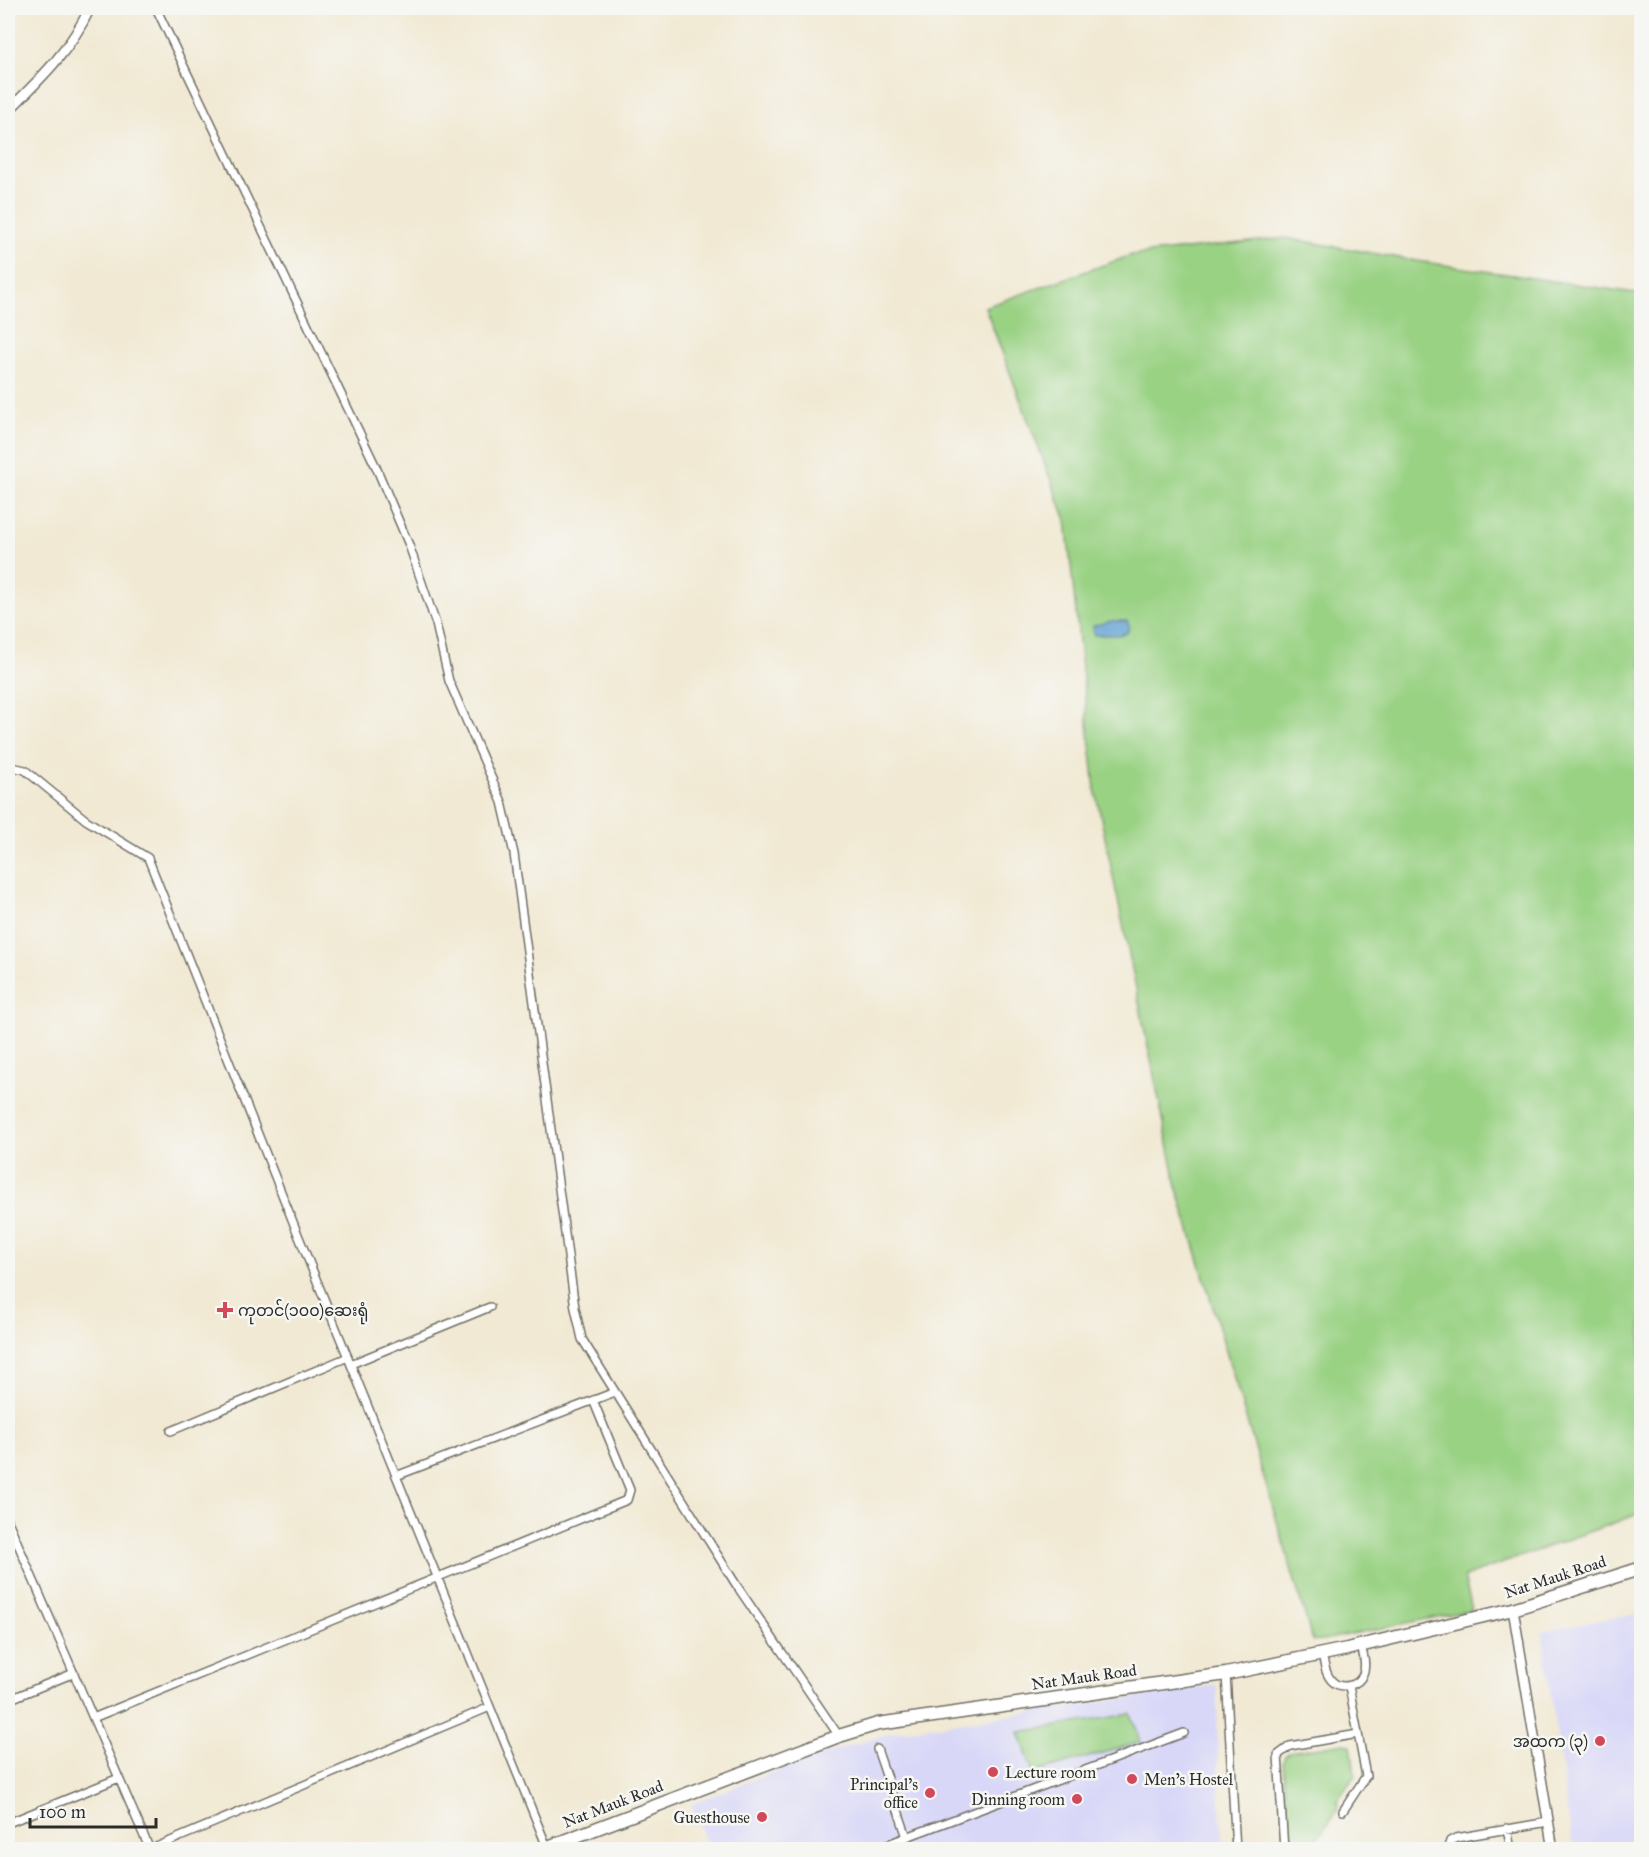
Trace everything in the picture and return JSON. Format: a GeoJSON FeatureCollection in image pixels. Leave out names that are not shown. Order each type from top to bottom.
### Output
{"type":"FeatureCollection","features":[{"type":"Feature","properties":{"kind":"highway","name":"Nat Mauk Road"},"geometry":{"type":"LineString","coordinates":[[543,1848],[839,1736],[878,1724],[1226,1674],[1361,1646],[1513,1609],[1641,1568]]}},
{"type":"Feature","properties":{"kind":"street"},"geometry":{"type":"LineString","coordinates":[[8,111],[56,63],[79,32],[90,8]]}},
{"type":"Feature","properties":{"kind":"street"},"geometry":{"type":"LineString","coordinates":[[156,8],[376,467],[409,545],[436,624],[449,681],[502,802],[514,854],[575,1308],[582,1339],[737,1586],[839,1736]]}},
{"type":"Feature","properties":{"kind":"street"},"geometry":{"type":"LineString","coordinates":[[8,766],[25,770],[86,820],[148,858],[490,1707],[543,1848]]}},
{"type":"Feature","properties":{"kind":"street"},"geometry":{"type":"LineString","coordinates":[[171,1431],[490,1307]]}},
{"type":"Feature","properties":{"kind":"street"},"geometry":{"type":"LineString","coordinates":[[396,1476],[615,1392]]}},
{"type":"Feature","properties":{"kind":"street"},"geometry":{"type":"LineString","coordinates":[[93,1718],[627,1500],[630,1490],[593,1400]]}},
{"type":"Feature","properties":{"kind":"street"},"geometry":{"type":"LineString","coordinates":[[8,1521],[150,1849],[490,1707]]}},
{"type":"Feature","properties":{"kind":"street"},"geometry":{"type":"LineString","coordinates":[[1513,1609],[1553,1850]]}},
{"type":"Feature","properties":{"kind":"street"},"geometry":{"type":"LineString","coordinates":[[1322,1654],[1327,1673],[1332,1681],[1340,1686],[1349,1686],[1363,1675],[1365,1666],[1361,1646]]}},
{"type":"Feature","properties":{"kind":"street"},"geometry":{"type":"LineString","coordinates":[[8,1700],[74,1673]]}},
{"type":"Feature","properties":{"kind":"street"},"geometry":{"type":"LineString","coordinates":[[1226,1674],[1236,1850]]}},
{"type":"Feature","properties":{"kind":"street"},"geometry":{"type":"LineString","coordinates":[[1343,1811],[1366,1776],[1349,1686]]}},
{"type":"Feature","properties":{"kind":"street"},"geometry":{"type":"LineString","coordinates":[[872,1850],[1184,1733]]}},
{"type":"Feature","properties":{"kind":"street"},"geometry":{"type":"LineString","coordinates":[[1284,1850],[1278,1755],[1290,1746],[1358,1734]]}},
{"type":"Feature","properties":{"kind":"street"},"geometry":{"type":"LineString","coordinates":[[877,1749],[907,1837]]}},
{"type":"Feature","properties":{"kind":"street"},"geometry":{"type":"LineString","coordinates":[[8,1823],[119,1778]]}},
{"type":"Feature","properties":{"kind":"street"},"geometry":{"type":"LineString","coordinates":[[1447,1850],[1450,1841],[1456,1838],[1548,1822]]}},
{"type":"Feature","properties":{"kind":"street"},"geometry":{"type":"LineString","coordinates":[[1507,1828],[1511,1850]]}},
{"type":"Feature","properties":{"kind":"shaded area","name":"အထက (၃)"},"geometry":{"type":"Polygon","coordinates":[[[1641,1612],[1641,1849],[1573,1849],[1542,1632],[1641,1612]]]}},
{"type":"Feature","properties":{"kind":"shaded area"},"geometry":{"type":"Polygon","coordinates":[[[1217,1685],[1218,1767],[1223,1849],[709,1849],[691,1804],[796,1763],[889,1733],[1217,1685]]]}},
{"type":"Feature","properties":{"kind":"green space"},"geometry":{"type":"Polygon","coordinates":[[[1286,238],[1417,261],[1641,294],[1641,1513],[1464,1577],[1472,1610],[1313,1642],[1177,1187],[1095,789],[1066,520],[985,307],[1132,255],[1286,238]]]}},
{"type":"Feature","properties":{"kind":"green space"},"geometry":{"type":"Polygon","coordinates":[[[1131,1714],[1141,1742],[1033,1773],[1019,1732],[1131,1714]]]}},
{"type":"Feature","properties":{"kind":"green space"},"geometry":{"type":"Polygon","coordinates":[[[1345,1743],[1351,1745],[1355,1775],[1337,1801],[1339,1808],[1312,1846],[1307,1843],[1303,1849],[1288,1849],[1283,1761],[1285,1756],[1289,1752],[1345,1743]]]}},
{"type":"Feature","properties":{"kind":"water"},"geometry":{"type":"Polygon","coordinates":[[[1111,621],[1127,621],[1128,632],[1119,635],[1094,635],[1093,626],[1111,621]]]}},
{"type":"Feature","properties":{"kind":"place","name":"ကုတင်(၁၀၀)ဆေးရုံ"},"geometry":{"type":"Point","coordinates":[225,1310]}},
{"type":"Feature","properties":{"kind":"place","name":"အထက (၃)"},"geometry":{"type":"Point","coordinates":[1600,1741]}},
{"type":"Feature","properties":{"kind":"place","name":"Lecture room"},"geometry":{"type":"Point","coordinates":[993,1772]}},
{"type":"Feature","properties":{"kind":"place","name":"Men's Hostel"},"geometry":{"type":"Point","coordinates":[1132,1779]}},
{"type":"Feature","properties":{"kind":"place","name":"Principal's office"},"geometry":{"type":"Point","coordinates":[930,1793]}},
{"type":"Feature","properties":{"kind":"place","name":"Dinning room"},"geometry":{"type":"Point","coordinates":[1077,1799]}},
{"type":"Feature","properties":{"kind":"place","name":"Guesthouse"},"geometry":{"type":"Point","coordinates":[762,1817]}}]}
